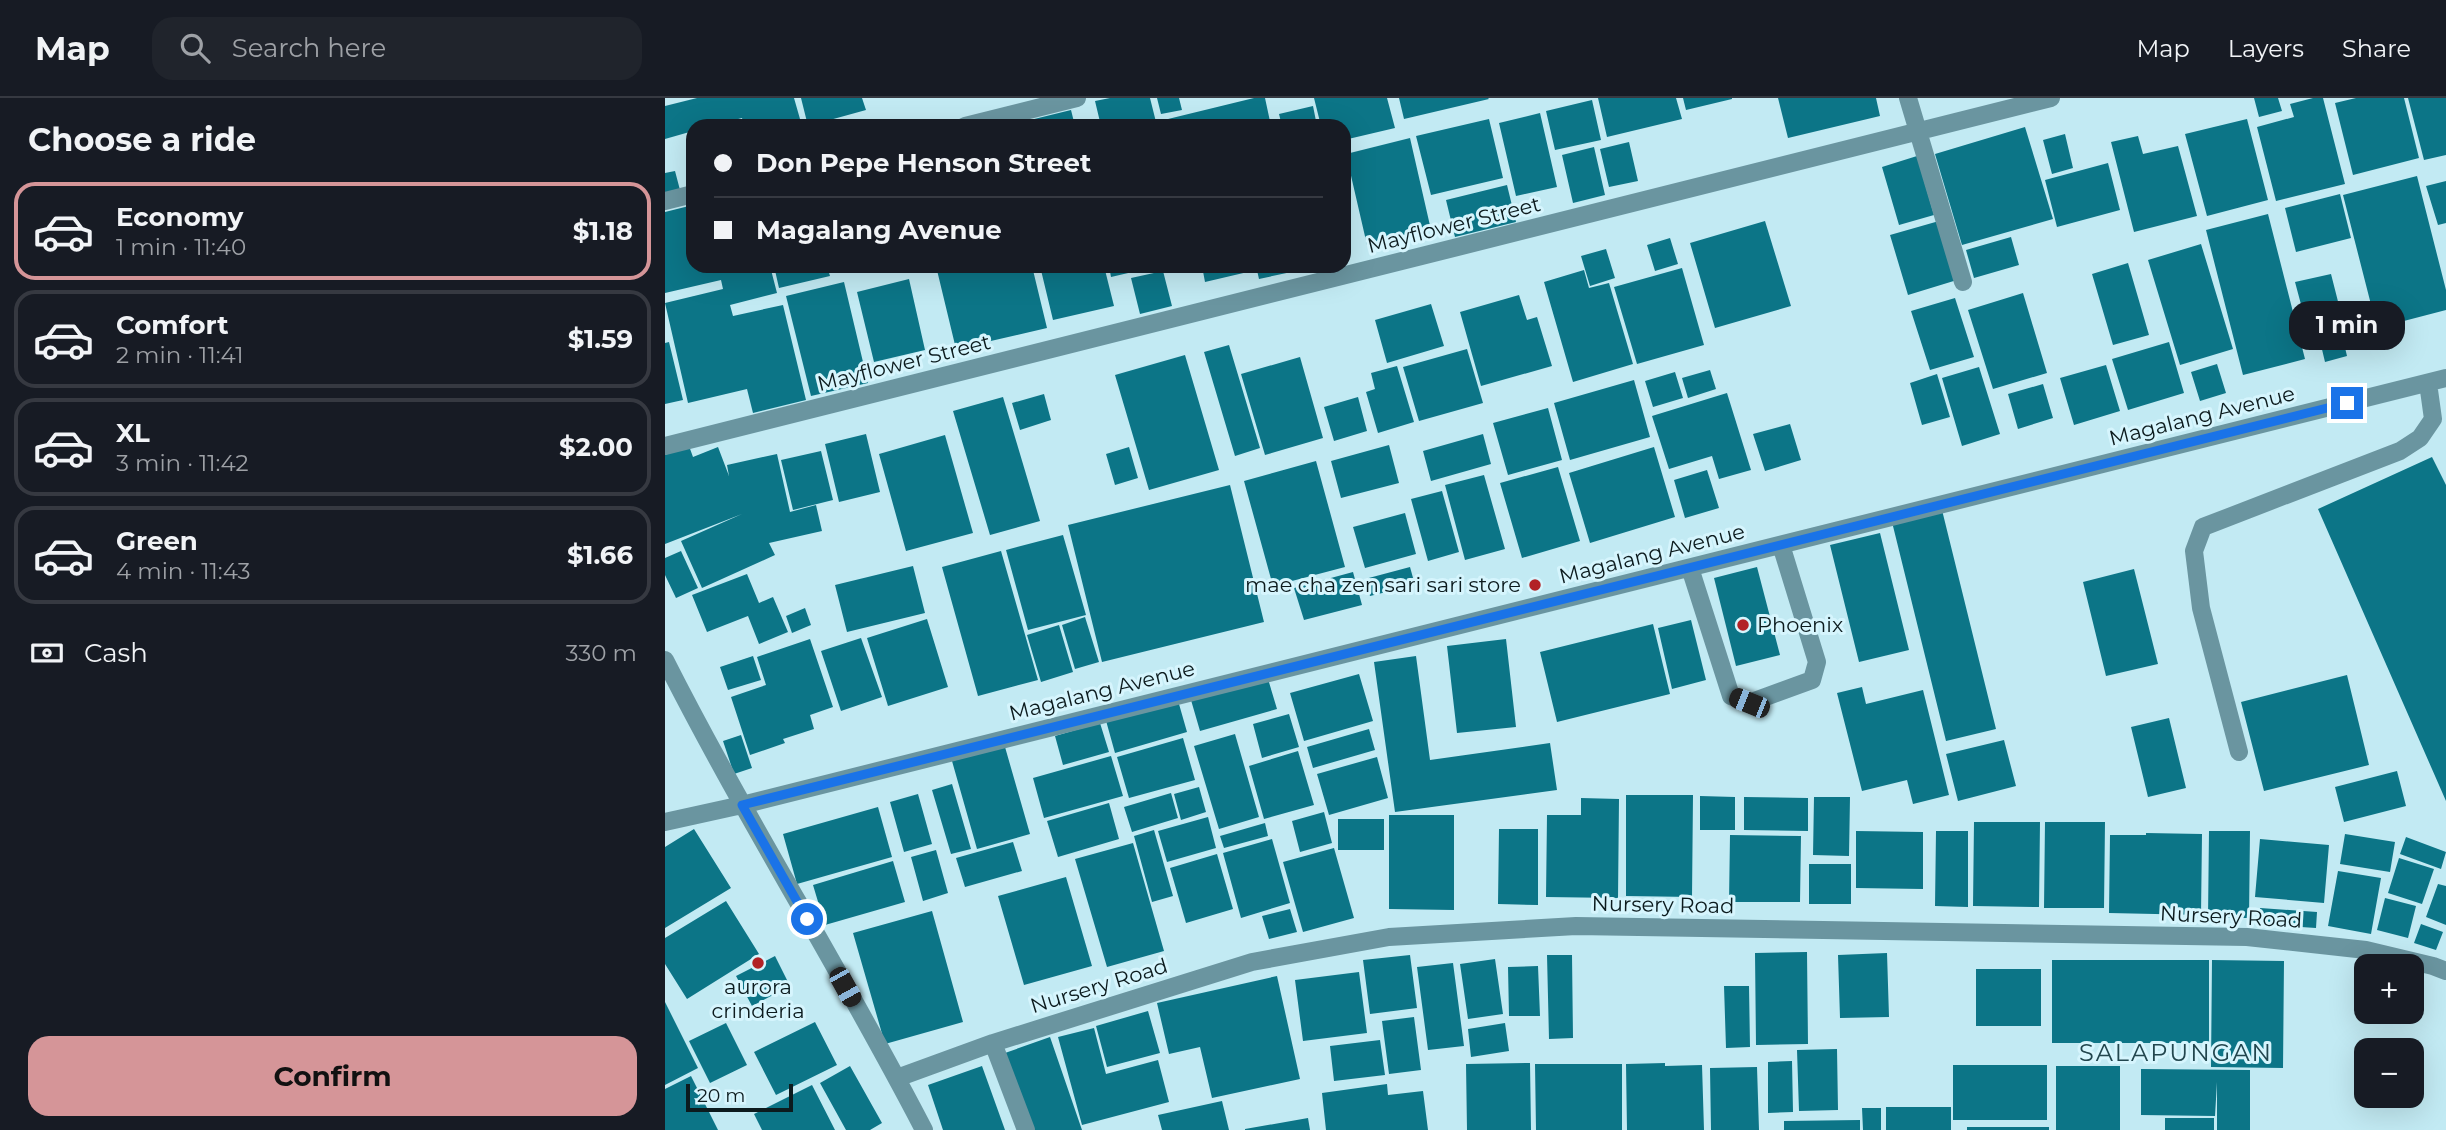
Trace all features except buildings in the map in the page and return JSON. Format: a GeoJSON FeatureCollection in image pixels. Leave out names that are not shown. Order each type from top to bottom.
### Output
{"type":"FeatureCollection","features":[{"type":"Feature","properties":{"kind":"street"},"geometry":{"type":"LineString","coordinates":[[993,119],[1077,98]]}},
{"type":"Feature","properties":{"kind":"street"},"geometry":{"type":"LineString","coordinates":[[1908,98],[1963,282]]}},
{"type":"Feature","properties":{"kind":"street","name":"Mayflower Street"},"geometry":{"type":"LineString","coordinates":[[665,446],[2051,98]]}},
{"type":"Feature","properties":{"kind":"street"},"geometry":{"type":"LineString","coordinates":[[665,201],[686,196]]}},
{"type":"Feature","properties":{"kind":"street","name":"Magalang Avenue"},"geometry":{"type":"LineString","coordinates":[[665,822],[742,805],[2446,378]]}},
{"type":"Feature","properties":{"kind":"street"},"geometry":{"type":"LineString","coordinates":[[2239,752],[2201,608],[2194,551],[2203,527],[2400,451],[2420,438],[2433,419],[2428,383]]}},
{"type":"Feature","properties":{"kind":"street"},"geometry":{"type":"LineString","coordinates":[[1690,568],[1731,696],[1749,703],[1812,680],[1817,662],[1781,545]]}},
{"type":"Feature","properties":{"kind":"street"},"geometry":{"type":"LineString","coordinates":[[665,660],[742,805],[897,1078],[923,1130]]}},
{"type":"Feature","properties":{"kind":"street","name":"Nursery Road"},"geometry":{"type":"LineString","coordinates":[[897,1078],[993,1043],[1252,962],[1389,937],[1576,926],[2247,937],[2366,950],[2446,971]]}},
{"type":"Feature","properties":{"kind":"street"},"geometry":{"type":"LineString","coordinates":[[993,1043],[1026,1130]]}},
{"type":"Feature","properties":{"kind":"place","name":"mae cha zen sari sari store"},"geometry":{"type":"Point","coordinates":[1535,585]}},
{"type":"Feature","properties":{"kind":"place","name":"Phoenix"},"geometry":{"type":"Point","coordinates":[1743,625]}},
{"type":"Feature","properties":{"kind":"place","name":"aurora crinderia"},"geometry":{"type":"Point","coordinates":[758,963]}},
{"type":"Feature","properties":{"kind":"district","name":"SALAPUNGAN"},"geometry":{"type":"Point","coordinates":[2176,1053]}},
{"type":"Feature","properties":{"kind":"route"},"geometry":{"type":"LineString","coordinates":[[807,919],[742,805],[2347,403]]}}]}
